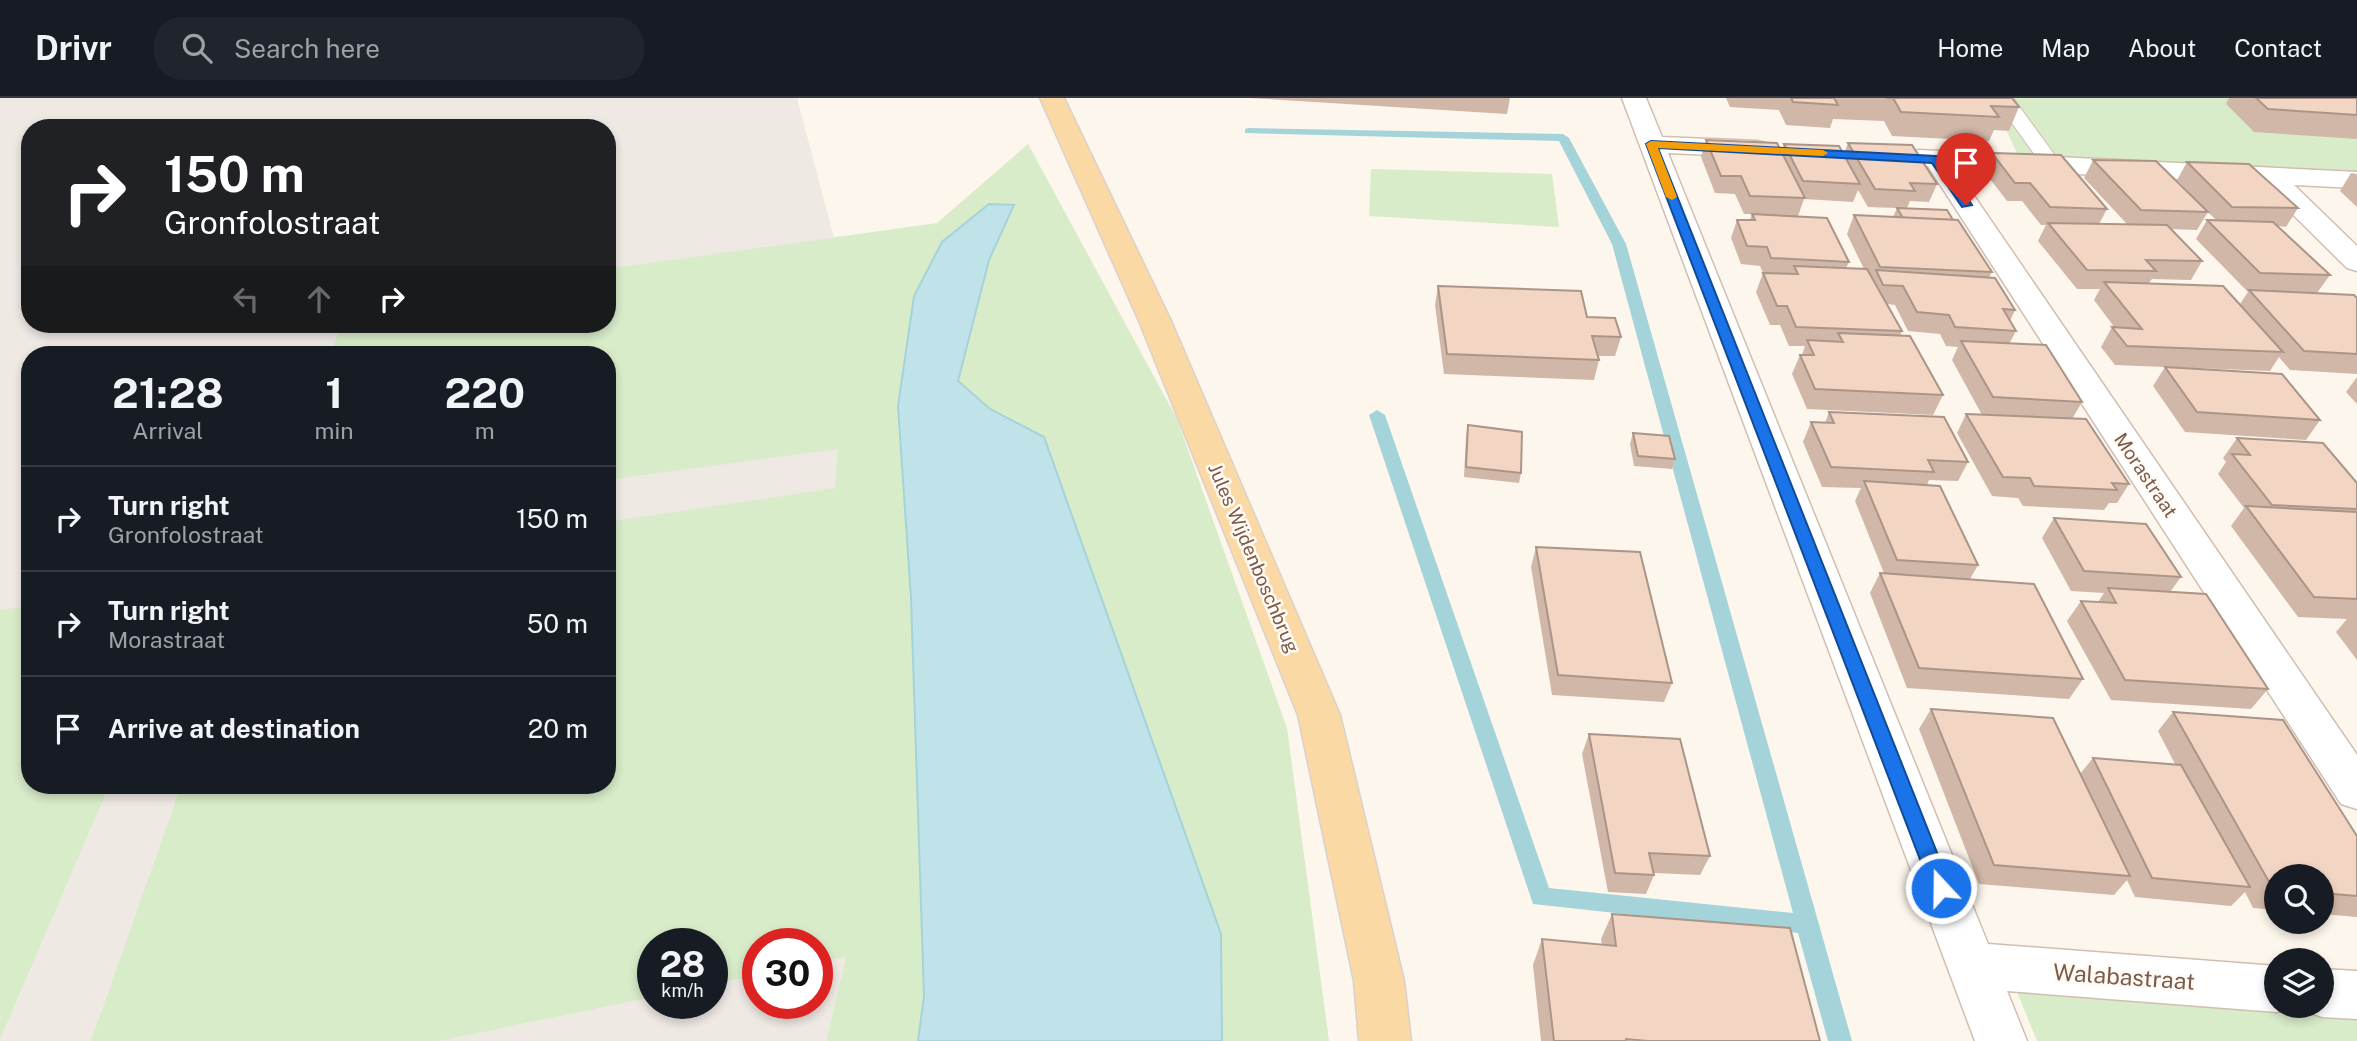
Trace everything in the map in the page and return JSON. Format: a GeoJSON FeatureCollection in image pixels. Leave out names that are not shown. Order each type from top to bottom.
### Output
{"type":"FeatureCollection","features":[{"type":"Feature","properties":{"kind":"main road","name":"Jules Wijdenboschbrug"},"geometry":{"type":"LineString","coordinates":[[1052,98],[1155,321],[1319,715],[1379,981],[1385,1041]]}},
{"type":"Feature","properties":{"kind":"street"},"geometry":{"type":"LineString","coordinates":[[1634,98],[2001,1041]]}},
{"type":"Feature","properties":{"kind":"street"},"geometry":{"type":"LineString","coordinates":[[1651,144],[1788,151]]}},
{"type":"Feature","properties":{"kind":"street"},"geometry":{"type":"LineString","coordinates":[[1896,157],[2357,180]]}},
{"type":"Feature","properties":{"kind":"street","name":"Morastraat"},"geometry":{"type":"LineString","coordinates":[[1936,159],[2357,791]]}},
{"type":"Feature","properties":{"kind":"street"},"geometry":{"type":"LineString","coordinates":[[2269,176],[2357,262]]}},
{"type":"Feature","properties":{"kind":"street","name":"Walabastraat"},"geometry":{"type":"LineString","coordinates":[[1971,965],[2264,988]]}},
{"type":"Feature","properties":{"kind":"street"},"geometry":{"type":"LineString","coordinates":[[2334,994],[2357,995]]}},
{"type":"Feature","properties":{"kind":"lane"},"geometry":{"type":"LineString","coordinates":[[2003,98],[2052,164]]}},
{"type":"Feature","properties":{"kind":"shaded area"},"geometry":{"type":"Polygon","coordinates":[[[0,98],[797,98],[834,238],[839,449],[835,488],[846,956],[833,1011],[833,928],[742,928],[742,1019],[831,1019],[826,1041],[0,1041],[0,98]]]}},
{"type":"Feature","properties":{"kind":"green space"},"geometry":{"type":"Polygon","coordinates":[[[1991,98],[2357,98],[2357,174],[2018,155],[1991,98]]]}},
{"type":"Feature","properties":{"kind":"green space"},"geometry":{"type":"Polygon","coordinates":[[[1028,144],[1177,419],[1287,728],[1329,1041],[826,1041],[846,957],[833,959],[833,928],[742,928],[742,978],[728,981],[728,928],[637,928],[637,1000],[439,1041],[91,1041],[178,794],[616,794],[616,521],[835,488],[838,449],[616,479],[616,346],[333,346],[339,333],[616,333],[616,268],[937,223],[1028,144]]]}},
{"type":"Feature","properties":{"kind":"green space"},"geometry":{"type":"Polygon","coordinates":[[[1371,169],[1552,174],[1559,227],[1369,216],[1371,169]]]}},
{"type":"Feature","properties":{"kind":"green space"},"geometry":{"type":"Polygon","coordinates":[[[21,607],[21,794],[106,794],[0,1039],[0,610],[21,607]]]}},
{"type":"Feature","properties":{"kind":"green space"},"geometry":{"type":"Polygon","coordinates":[[[2017,992],[2264,1008],[2264,1018],[2334,1018],[2334,1013],[2357,1014],[2357,1041],[2037,1041],[2017,992]]]}},
{"type":"Feature","properties":{"kind":"water"},"geometry":{"type":"Polygon","coordinates":[[[989,204],[1014,205],[989,260],[958,381],[990,409],[1044,437],[1221,934],[1222,1041],[918,1041],[924,996],[911,598],[898,406],[914,296],[942,242],[989,204]]]}},
{"type":"Feature","properties":{"kind":"building"},"geometry":{"type":"Polygon","coordinates":[[[1791,98],[1834,98],[1838,105],[1793,102],[1791,98]]]}},
{"type":"Feature","properties":{"kind":"building"},"geometry":{"type":"Polygon","coordinates":[[[1893,98],[2012,98],[2019,107],[1991,106],[1999,117],[1901,112],[1893,98]]]}},
{"type":"Feature","properties":{"kind":"building"},"geometry":{"type":"Polygon","coordinates":[[[2256,98],[2357,98],[2357,115],[2268,109],[2256,98]]]}},
{"type":"Feature","properties":{"kind":"building"},"geometry":{"type":"Polygon","coordinates":[[[1706,140],[1777,143],[1805,198],[1750,196],[1741,176],[1721,176],[1706,140]]]}},
{"type":"Feature","properties":{"kind":"building"},"geometry":{"type":"Polygon","coordinates":[[[1848,143],[1912,145],[1937,184],[1910,183],[1915,191],[1875,189],[1848,143]]]}},
{"type":"Feature","properties":{"kind":"building"},"geometry":{"type":"Polygon","coordinates":[[[1784,144],[1839,146],[1860,184],[1803,181],[1784,144]]]}},
{"type":"Feature","properties":{"kind":"building"},"geometry":{"type":"Polygon","coordinates":[[[1992,153],[2061,155],[2107,209],[2050,207],[2030,183],[2015,183],[1992,153]]]}},
{"type":"Feature","properties":{"kind":"building"},"geometry":{"type":"Polygon","coordinates":[[[2093,160],[2156,161],[2208,212],[2141,210],[2093,160]]]}},
{"type":"Feature","properties":{"kind":"building"},"geometry":{"type":"Polygon","coordinates":[[[2187,162],[2249,164],[2298,208],[2232,207],[2187,162]]]}},
{"type":"Feature","properties":{"kind":"building"},"geometry":{"type":"Polygon","coordinates":[[[1897,208],[1947,210],[1953,220],[1903,218],[1897,208]]]}},
{"type":"Feature","properties":{"kind":"building"},"geometry":{"type":"Polygon","coordinates":[[[1752,214],[1827,218],[1849,262],[1771,258],[1767,247],[1747,246],[1737,220],[1755,220],[1752,214]]]}},
{"type":"Feature","properties":{"kind":"building"},"geometry":{"type":"Polygon","coordinates":[[[1854,215],[1958,220],[1992,272],[1880,267],[1854,215]]]}},
{"type":"Feature","properties":{"kind":"building"},"geometry":{"type":"Polygon","coordinates":[[[2207,220],[2273,222],[2330,275],[2260,273],[2207,220]]]}},
{"type":"Feature","properties":{"kind":"building"},"geometry":{"type":"Polygon","coordinates":[[[2048,223],[2167,225],[2202,261],[2146,260],[2156,271],[2087,270],[2048,223]]]}},
{"type":"Feature","properties":{"kind":"building"},"geometry":{"type":"Polygon","coordinates":[[[1794,266],[1867,269],[1902,331],[1796,327],[1787,306],[1777,306],[1763,273],[1798,274],[1794,266]]]}},
{"type":"Feature","properties":{"kind":"building"},"geometry":{"type":"Polygon","coordinates":[[[1876,270],[1995,278],[2015,310],[2003,309],[2016,331],[1955,327],[1949,315],[1917,312],[1903,286],[1883,285],[1876,270]]]}},
{"type":"Feature","properties":{"kind":"building"},"geometry":{"type":"Polygon","coordinates":[[[2104,282],[2223,286],[2283,352],[2127,346],[2112,327],[2142,329],[2104,282]]]}},
{"type":"Feature","properties":{"kind":"building"},"geometry":{"type":"Polygon","coordinates":[[[1438,286],[1581,291],[1587,317],[1615,318],[1621,337],[1592,336],[1599,360],[1447,354],[1438,286]]]}},
{"type":"Feature","properties":{"kind":"building"},"geometry":{"type":"Polygon","coordinates":[[[2249,290],[2354,295],[2357,298],[2357,354],[2304,351],[2249,290]]]}},
{"type":"Feature","properties":{"kind":"building"},"geometry":{"type":"Polygon","coordinates":[[[1838,333],[1910,336],[1943,395],[1815,389],[1800,355],[1814,355],[1807,340],[1843,342],[1838,333]]]}},
{"type":"Feature","properties":{"kind":"building"},"geometry":{"type":"Polygon","coordinates":[[[1961,341],[2046,345],[2082,402],[1993,397],[1961,341]]]}},
{"type":"Feature","properties":{"kind":"building"},"geometry":{"type":"Polygon","coordinates":[[[2165,367],[2282,374],[2320,420],[2197,412],[2165,367]]]}},
{"type":"Feature","properties":{"kind":"building"},"geometry":{"type":"Polygon","coordinates":[[[1829,412],[1944,417],[1968,462],[1928,460],[1934,472],[1831,467],[1811,422],[1834,423],[1829,412]]]}},
{"type":"Feature","properties":{"kind":"building"},"geometry":{"type":"Polygon","coordinates":[[[1966,414],[2086,419],[2129,484],[2112,483],[2117,490],[2034,486],[2030,478],[2003,477],[1966,414]]]}},
{"type":"Feature","properties":{"kind":"building"},"geometry":{"type":"Polygon","coordinates":[[[1468,425],[1522,432],[1521,473],[1466,467],[1468,425]]]}},
{"type":"Feature","properties":{"kind":"building"},"geometry":{"type":"Polygon","coordinates":[[[1633,433],[1669,436],[1675,459],[1638,456],[1633,433]]]}},
{"type":"Feature","properties":{"kind":"building"},"geometry":{"type":"Polygon","coordinates":[[[2237,438],[2323,443],[2357,483],[2357,509],[2272,505],[2232,454],[2250,455],[2237,438]]]}},
{"type":"Feature","properties":{"kind":"building"},"geometry":{"type":"Polygon","coordinates":[[[1864,481],[1940,486],[1978,565],[1897,560],[1864,481]]]}},
{"type":"Feature","properties":{"kind":"building"},"geometry":{"type":"Polygon","coordinates":[[[2246,506],[2357,512],[2357,599],[2314,597],[2246,506]]]}},
{"type":"Feature","properties":{"kind":"building"},"geometry":{"type":"Polygon","coordinates":[[[2054,518],[2146,524],[2181,577],[2084,571],[2054,518]]]}},
{"type":"Feature","properties":{"kind":"building"},"geometry":{"type":"Polygon","coordinates":[[[1536,547],[1640,552],[1672,683],[1558,675],[1536,547]]]}},
{"type":"Feature","properties":{"kind":"building"},"geometry":{"type":"Polygon","coordinates":[[[1880,573],[2034,584],[2083,679],[1919,668],[1880,573]]]}},
{"type":"Feature","properties":{"kind":"building"},"geometry":{"type":"Polygon","coordinates":[[[2108,588],[2206,594],[2268,689],[2125,680],[2081,601],[2116,603],[2108,588]]]}},
{"type":"Feature","properties":{"kind":"building"},"geometry":{"type":"Polygon","coordinates":[[[1931,709],[2053,718],[2130,876],[1994,865],[1931,709]]]}},
{"type":"Feature","properties":{"kind":"building"},"geometry":{"type":"Polygon","coordinates":[[[2173,712],[2283,720],[2357,836],[2357,896],[2334,894],[2334,864],[2264,864],[2264,873],[2173,712]]]}},
{"type":"Feature","properties":{"kind":"building"},"geometry":{"type":"Polygon","coordinates":[[[1589,734],[1680,739],[1710,856],[1649,853],[1654,875],[1615,873],[1589,734]]]}},
{"type":"Feature","properties":{"kind":"building"},"geometry":{"type":"Polygon","coordinates":[[[2093,758],[2181,765],[2250,887],[2152,878],[2093,758]]]}},
{"type":"Feature","properties":{"kind":"building"},"geometry":{"type":"Polygon","coordinates":[[[1612,914],[1790,928],[1820,1041],[1554,1041],[1542,939],[1616,946],[1612,914]]]}},
{"type":"Feature","properties":{"kind":"waterway"},"geometry":{"type":"LineString","coordinates":[[1249,131],[1563,138],[1619,244],[1807,924]]}},
{"type":"Feature","properties":{"kind":"waterway"},"geometry":{"type":"LineString","coordinates":[[1377,415],[1541,897],[1807,924]]}},
{"type":"Feature","properties":{"kind":"waterway"},"geometry":{"type":"LineString","coordinates":[[1807,924],[1840,1041]]}},
{"type":"Feature","properties":{"kind":"slow traffic"},"geometry":{"type":"LineString","coordinates":[[1672,197],[1651,144],[1823,153]]}},
{"type":"Feature","properties":{"kind":"route"},"geometry":{"type":"LineString","coordinates":[[1941,888],[1651,144],[1936,159],[1966,205]]}}]}
